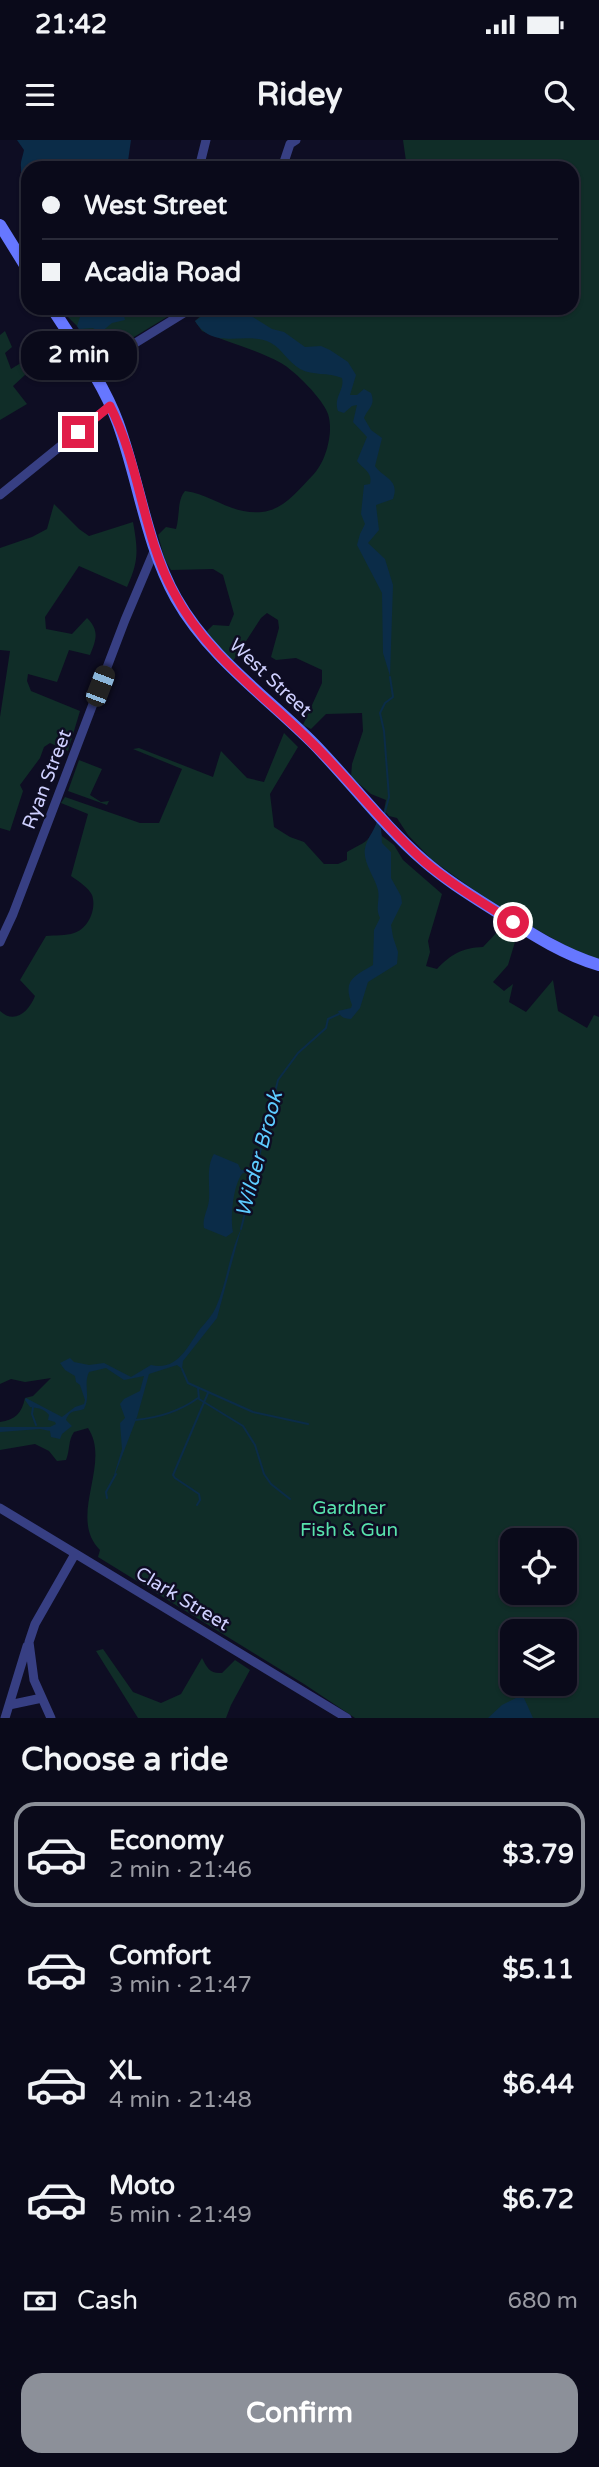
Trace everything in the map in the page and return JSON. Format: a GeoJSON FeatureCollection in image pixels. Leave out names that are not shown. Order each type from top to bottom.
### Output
{"type":"FeatureCollection","features":[{"type":"Feature","properties":{"kind":"main road"},"geometry":{"type":"LineString","coordinates":[[0,225],[21,259]]}},
{"type":"Feature","properties":{"kind":"main road","name":"West Street"},"geometry":{"type":"LineString","coordinates":[[56,315],[110,406],[125,446],[155,549],[176,598],[210,645],[314,744],[418,855],[446,878],[535,936],[569,954],[599,965]]}},
{"type":"Feature","properties":{"kind":"street"},"geometry":{"type":"LineString","coordinates":[[201,161],[206,140]]}},
{"type":"Feature","properties":{"kind":"street"},"geometry":{"type":"LineString","coordinates":[[284,161],[289,141]]}},
{"type":"Feature","properties":{"kind":"street"},"geometry":{"type":"LineString","coordinates":[[90,371],[181,315]]}},
{"type":"Feature","properties":{"kind":"street"},"geometry":{"type":"LineString","coordinates":[[0,495],[110,406]]}},
{"type":"Feature","properties":{"kind":"street","name":"Ryan Street"},"geometry":{"type":"LineString","coordinates":[[0,942],[155,549]]}},
{"type":"Feature","properties":{"kind":"street","name":"Clark Street"},"geometry":{"type":"LineString","coordinates":[[0,1508],[347,1718]]}},
{"type":"Feature","properties":{"kind":"street"},"geometry":{"type":"LineString","coordinates":[[5,1718],[31,1635],[75,1554]]}},
{"type":"Feature","properties":{"kind":"street"},"geometry":{"type":"LineString","coordinates":[[31,1635],[32,1672],[51,1718]]}},
{"type":"Feature","properties":{"kind":"street"},"geometry":{"type":"LineString","coordinates":[[9,1705],[42,1698]]}},
{"type":"Feature","properties":{"kind":"green space"},"geometry":{"type":"Polygon","coordinates":[[[403,140],[599,140],[599,960],[530,926],[432,860],[408,835],[397,818],[389,816],[384,810],[386,800],[371,794],[351,777],[352,764],[363,731],[362,713],[326,714],[311,729],[303,725],[322,683],[322,670],[296,658],[276,660],[271,657],[279,628],[278,620],[267,613],[233,661],[212,641],[207,631],[213,625],[229,626],[234,614],[223,575],[213,569],[171,570],[165,560],[158,535],[166,527],[176,529],[185,491],[251,512],[277,507],[313,475],[322,463],[328,446],[330,421],[315,393],[281,363],[202,331],[195,321],[201,315],[579,315],[579,161],[406,161],[403,140]]]}},
{"type":"Feature","properties":{"kind":"green space"},"geometry":{"type":"Polygon","coordinates":[[[66,315],[170,315],[124,343],[121,339],[96,352],[93,352],[77,326],[66,315]]]}},
{"type":"Feature","properties":{"kind":"green space"},"geometry":{"type":"Polygon","coordinates":[[[5,331],[12,347],[5,353],[11,369],[34,355],[39,362],[13,386],[27,404],[0,420],[0,335],[5,331]]]}},
{"type":"Feature","properties":{"kind":"green space"},"geometry":{"type":"Polygon","coordinates":[[[54,504],[89,536],[133,522],[136,548],[134,570],[127,587],[79,566],[45,617],[46,629],[72,634],[87,618],[94,627],[95,640],[90,655],[69,650],[57,682],[28,674],[27,681],[31,691],[80,711],[68,751],[50,743],[44,747],[40,758],[20,785],[23,791],[10,831],[0,828],[0,717],[10,651],[0,650],[0,548],[47,529],[54,504]]]}},
{"type":"Feature","properties":{"kind":"green space","name":"Gardner Fish & Gun"},"geometry":{"type":"Polygon","coordinates":[[[284,733],[298,747],[270,794],[274,827],[304,842],[324,864],[338,864],[347,860],[347,852],[369,838],[377,822],[382,836],[394,845],[403,860],[442,894],[428,941],[430,952],[426,966],[437,969],[457,953],[483,947],[501,928],[515,942],[508,965],[493,982],[504,991],[513,984],[509,1002],[526,1012],[553,980],[558,1011],[587,1028],[594,1015],[599,1017],[599,1718],[355,1718],[98,1557],[100,1550],[91,1537],[88,1522],[95,1458],[94,1442],[88,1428],[74,1432],[66,1460],[57,1461],[49,1451],[35,1444],[0,1450],[0,1422],[17,1415],[25,1398],[33,1396],[51,1378],[25,1382],[11,1379],[0,1384],[0,1011],[11,1017],[21,1014],[29,1007],[35,996],[20,980],[46,936],[68,935],[79,931],[92,912],[91,892],[71,876],[88,814],[61,803],[65,797],[140,823],[159,823],[182,769],[133,749],[139,748],[213,777],[221,751],[247,778],[264,782],[284,733]]]}},
{"type":"Feature","properties":{"kind":"green space"},"geometry":{"type":"Polygon","coordinates":[[[79,760],[102,769],[90,795],[101,802],[109,801],[107,805],[68,791],[79,760]]]}},
{"type":"Feature","properties":{"kind":"green space"},"geometry":{"type":"Polygon","coordinates":[[[103,1649],[133,1692],[161,1703],[181,1694],[202,1658],[207,1667],[215,1672],[222,1673],[235,1660],[250,1670],[226,1718],[138,1718],[96,1651],[103,1649]]]}},
{"type":"Feature","properties":{"kind":"water"},"geometry":{"type":"Polygon","coordinates":[[[17,140],[131,140],[128,161],[21,161],[24,150],[17,140]]]}},
{"type":"Feature","properties":{"kind":"water"},"geometry":{"type":"Polygon","coordinates":[[[123,315],[125,320],[112,323],[100,333],[93,328],[79,329],[77,326],[80,317],[123,315]]]}},
{"type":"Feature","properties":{"kind":"water"},"geometry":{"type":"Polygon","coordinates":[[[203,315],[251,316],[272,329],[284,332],[305,347],[321,346],[330,350],[348,362],[356,375],[350,395],[357,395],[364,389],[371,393],[372,404],[364,418],[371,430],[382,438],[375,466],[393,483],[395,492],[393,499],[376,505],[379,530],[368,543],[385,559],[393,585],[390,676],[383,653],[382,593],[357,545],[365,524],[361,514],[364,485],[370,484],[371,480],[357,461],[367,437],[353,422],[357,405],[344,413],[338,411],[342,378],[300,369],[271,343],[251,338],[211,336],[195,321],[203,315]]]}},
{"type":"Feature","properties":{"kind":"water"},"geometry":{"type":"Polygon","coordinates":[[[377,822],[381,828],[382,843],[391,852],[391,878],[402,903],[391,925],[398,952],[397,964],[368,982],[360,1008],[351,1019],[347,1019],[338,1011],[351,1008],[349,985],[355,977],[373,965],[374,930],[380,918],[376,884],[368,866],[365,848],[377,822]]]}},
{"type":"Feature","properties":{"kind":"water"},"geometry":{"type":"Polygon","coordinates":[[[214,1154],[238,1164],[241,1170],[249,1170],[249,1173],[243,1173],[237,1185],[232,1211],[233,1232],[226,1237],[204,1228],[209,1200],[209,1170],[214,1154]]]}},
{"type":"Feature","properties":{"kind":"water"},"geometry":{"type":"Polygon","coordinates":[[[241,1229],[217,1318],[183,1361],[182,1369],[177,1365],[149,1374],[137,1417],[111,1485],[122,1449],[120,1423],[125,1418],[120,1404],[140,1391],[144,1376],[124,1380],[106,1368],[89,1372],[84,1409],[69,1414],[66,1420],[72,1426],[60,1439],[51,1437],[50,1431],[40,1429],[0,1432],[0,1427],[50,1427],[56,1424],[48,1420],[49,1415],[45,1411],[30,1407],[26,1398],[62,1417],[84,1404],[85,1400],[75,1376],[60,1363],[70,1358],[74,1362],[89,1365],[104,1363],[131,1377],[151,1365],[168,1364],[181,1356],[214,1310],[241,1229]]]}},
{"type":"Feature","properties":{"kind":"water"},"geometry":{"type":"Polygon","coordinates":[[[518,1697],[524,1698],[533,1718],[488,1718],[502,1705],[518,1697]]]}},
{"type":"Feature","properties":{"kind":"waterway","name":"Wilder Brook"},"geometry":{"type":"LineString","coordinates":[[384,815],[389,797],[380,713],[385,703],[393,697],[390,677]]}},
{"type":"Feature","properties":{"kind":"waterway","name":"Wilder Brook"},"geometry":{"type":"LineString","coordinates":[[241,1229],[278,1080],[298,1053],[326,1028],[328,1019],[339,1014]]}},
{"type":"Feature","properties":{"kind":"waterway"},"geometry":{"type":"LineString","coordinates":[[182,1369],[188,1383],[253,1412],[308,1424]]}},
{"type":"Feature","properties":{"kind":"waterway"},"geometry":{"type":"LineString","coordinates":[[198,1388],[199,1399],[243,1426],[255,1445],[264,1474],[271,1484],[290,1499]]}},
{"type":"Feature","properties":{"kind":"waterway"},"geometry":{"type":"LineString","coordinates":[[197,1505],[199,1494],[173,1475],[208,1393]]}},
{"type":"Feature","properties":{"kind":"waterway"},"geometry":{"type":"LineString","coordinates":[[135,1420],[168,1413],[198,1398]]}},
{"type":"Feature","properties":{"kind":"waterway"},"geometry":{"type":"LineString","coordinates":[[33,1407],[32,1414],[36,1425]]}},
{"type":"Feature","properties":{"kind":"waterway"},"geometry":{"type":"LineString","coordinates":[[107,1498],[106,1492],[116,1474]]}},
{"type":"Feature","properties":{"kind":"route"},"geometry":{"type":"LineString","coordinates":[[78,432],[110,406],[118,423],[146,522],[163,570],[183,609],[216,653],[314,744],[424,861],[513,922]]}}]}
